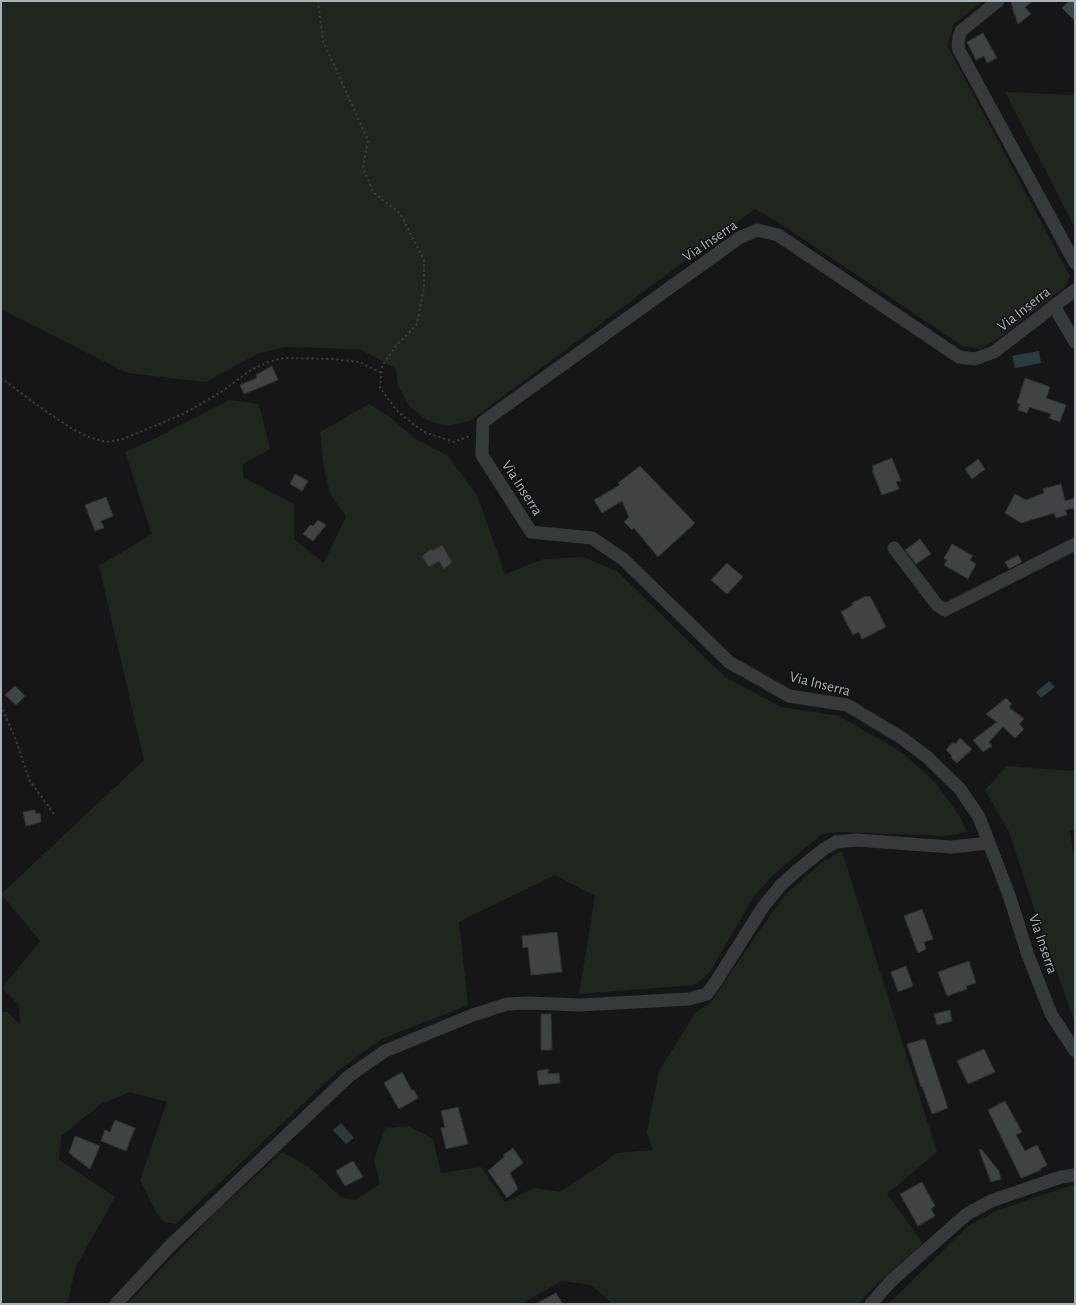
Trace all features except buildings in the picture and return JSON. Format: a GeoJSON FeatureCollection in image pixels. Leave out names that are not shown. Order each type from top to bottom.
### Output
{"type":"FeatureCollection","features":[{"type":"Feature","properties":{"kind":"street"},"geometry":{"type":"LineString","coordinates":[[998,1],[961,31],[958,37],[959,50],[1075,263]]}},
{"type":"Feature","properties":{"kind":"street","name":"Via Inserra"},"geometry":{"type":"LineString","coordinates":[[1075,290],[994,352],[975,359],[959,357],[778,235],[757,230],[739,238],[483,422],[482,455],[531,532],[592,538],[623,559],[729,662],[789,696],[847,705],[902,738],[928,757],[960,789],[979,818],[1009,895],[1028,955],[1051,1014],[1075,1051]]}},
{"type":"Feature","properties":{"kind":"street"},"geometry":{"type":"LineString","coordinates":[[1054,306],[1075,342]]}},
{"type":"Feature","properties":{"kind":"street"},"geometry":{"type":"LineString","coordinates":[[894,548],[937,605],[945,610],[1075,544]]}},
{"type":"Feature","properties":{"kind":"street"},"geometry":{"type":"LineString","coordinates":[[116,1304],[170,1246],[349,1076],[386,1051],[473,1015],[507,1004],[529,1003],[581,1005],[689,999],[707,994],[763,907],[781,885],[806,863],[836,842],[856,840],[951,847],[989,843]]}},
{"type":"Feature","properties":{"kind":"street"},"geometry":{"type":"LineString","coordinates":[[870,1304],[891,1282],[967,1214],[998,1199],[1061,1177],[1075,1175]]}},
{"type":"Feature","properties":{"kind":"path"},"geometry":{"type":"LineString","coordinates":[[318,1],[323,41],[368,140],[363,168],[374,193],[400,213],[424,260],[424,287],[417,324],[395,347],[382,366],[380,388],[398,412],[424,432],[454,442],[472,435],[483,422]]}},
{"type":"Feature","properties":{"kind":"path"},"geometry":{"type":"LineString","coordinates":[[1,378],[74,430],[91,438],[107,442],[123,439],[185,413],[221,392],[251,370],[268,362],[284,358],[333,359],[359,362],[382,373]]}},
{"type":"Feature","properties":{"kind":"path"},"geometry":{"type":"LineString","coordinates":[[1,704],[30,781],[54,814]]}},
{"type":"Feature","properties":{"kind":"shaded area"},"geometry":{"type":"Polygon","coordinates":[[[1,1],[983,1],[954,24],[947,45],[1070,276],[1065,287],[998,339],[980,349],[962,346],[784,226],[755,209],[470,421],[446,426],[427,420],[410,407],[398,386],[396,369],[360,349],[286,347],[257,354],[206,382],[127,373],[1,309],[1,1]]]}},
{"type":"Feature","properties":{"kind":"shaded area"},"geometry":{"type":"Polygon","coordinates":[[[1005,92],[1075,95],[1075,228],[1005,92]]]}},
{"type":"Feature","properties":{"kind":"shaded area"},"geometry":{"type":"Polygon","coordinates":[[[1039,351],[1041,363],[1015,368],[1012,356],[1039,351]]]}},
{"type":"Feature","properties":{"kind":"shaded area"},"geometry":{"type":"Polygon","coordinates":[[[229,400],[259,404],[270,449],[243,464],[243,477],[294,504],[294,539],[324,563],[346,516],[330,494],[323,462],[320,432],[369,404],[390,417],[414,438],[448,456],[478,497],[505,574],[544,559],[584,557],[618,572],[725,677],[781,707],[839,716],[903,753],[936,783],[960,817],[967,832],[947,836],[839,832],[822,834],[774,874],[752,899],[710,972],[695,985],[579,994],[595,896],[555,875],[459,922],[468,1005],[382,1039],[340,1069],[176,1224],[164,1222],[156,1212],[140,1180],[167,1102],[130,1092],[101,1104],[61,1136],[59,1160],[115,1197],[76,1267],[67,1304],[1,1304],[1,1012],[7,1012],[20,1025],[19,1005],[2,988],[40,941],[1,894],[144,760],[99,566],[152,534],[125,452],[154,439],[229,400]]]}},
{"type":"Feature","properties":{"kind":"shaded area"},"geometry":{"type":"Polygon","coordinates":[[[1049,681],[1055,687],[1041,698],[1036,692],[1049,681]]]}},
{"type":"Feature","properties":{"kind":"shaded area"},"geometry":{"type":"Polygon","coordinates":[[[1007,766],[1075,771],[1075,829],[1070,831],[1075,864],[1075,1023],[1009,832],[985,790],[1007,766]]]}},
{"type":"Feature","properties":{"kind":"shaded area"},"geometry":{"type":"Polygon","coordinates":[[[842,851],[937,1152],[887,1194],[923,1243],[875,1286],[858,1304],[613,1304],[591,1285],[562,1281],[523,1304],[127,1304],[218,1210],[282,1152],[309,1167],[341,1197],[355,1200],[380,1183],[374,1160],[385,1128],[409,1126],[433,1139],[441,1173],[481,1167],[505,1202],[534,1188],[560,1192],[601,1165],[616,1153],[653,1150],[647,1132],[659,1071],[696,1012],[711,1002],[766,921],[787,893],[824,861],[842,851]]]}},
{"type":"Feature","properties":{"kind":"shaded area"},"geometry":{"type":"Polygon","coordinates":[[[341,1123],[354,1138],[346,1144],[333,1130],[341,1123]]]}},
{"type":"Feature","properties":{"kind":"shaded area"},"geometry":{"type":"Polygon","coordinates":[[[1075,1185],[1075,1304],[888,1304],[968,1226],[998,1210],[1075,1185]]]}}]}
